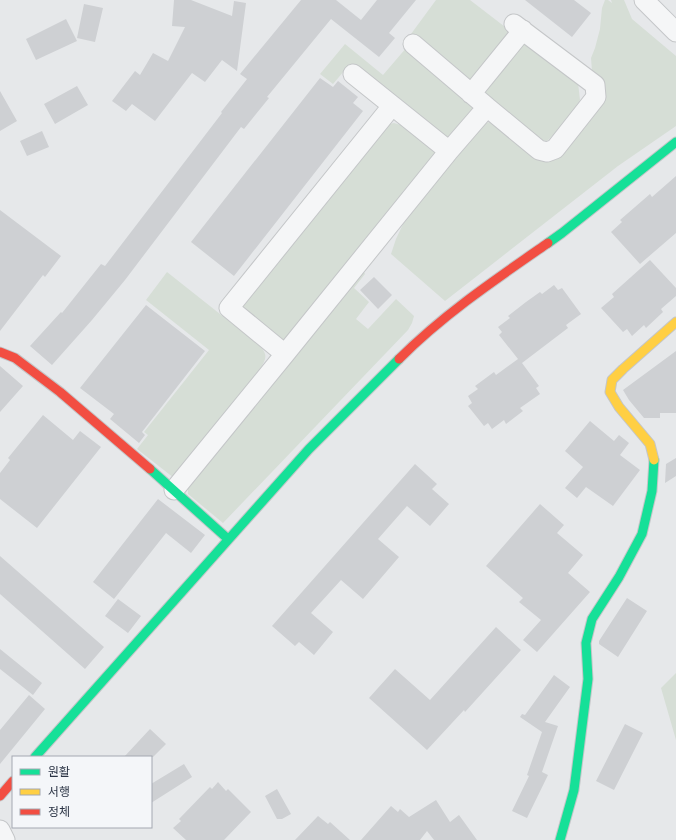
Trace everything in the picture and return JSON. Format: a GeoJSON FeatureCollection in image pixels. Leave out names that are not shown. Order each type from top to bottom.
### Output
{"type":"FeatureCollection","features":[{"type":"Feature","properties":{"kind":"main road"},"geometry":{"type":"LineString","coordinates":[[36,756],[309,449],[409,349],[440,321],[488,284],[562,232],[676,142]]}},
{"type":"Feature","properties":{"kind":"main road"},"geometry":{"type":"LineString","coordinates":[[560,840],[574,790],[588,679],[586,643],[592,619],[619,577],[642,534],[652,491],[654,459],[650,444],[618,407],[610,392],[612,380],[622,368],[676,322]]}},
{"type":"Feature","properties":{"kind":"main road"},"geometry":{"type":"LineString","coordinates":[[0,352],[15,358],[60,392],[174,490],[228,539]]}},
{"type":"Feature","properties":{"kind":"main road"},"geometry":{"type":"LineString","coordinates":[[0,796],[12,782]]}},
{"type":"Feature","properties":{"kind":"street"},"geometry":{"type":"LineString","coordinates":[[644,0],[676,32]]}},
{"type":"Feature","properties":{"kind":"street"},"geometry":{"type":"LineString","coordinates":[[413,44],[471,94],[539,150],[547,152],[555,149],[596,97],[596,85],[518,27],[471,94]]}},
{"type":"Feature","properties":{"kind":"street"},"geometry":{"type":"LineString","coordinates":[[353,74],[449,151]]}},
{"type":"Feature","properties":{"kind":"street"},"geometry":{"type":"LineString","coordinates":[[285,354],[229,308],[392,106]]}},
{"type":"Feature","properties":{"kind":"street"},"geometry":{"type":"LineString","coordinates":[[174,490],[449,151],[487,107]]}},
{"type":"Feature","properties":{"kind":"street"},"geometry":{"type":"LineString","coordinates":[[0,830],[5,840]]}},
{"type":"Feature","properties":{"kind":"shaded area"},"geometry":{"type":"Polygon","coordinates":[[[436,0],[470,0],[513,33],[470,86],[411,34],[436,0]]]}},
{"type":"Feature","properties":{"kind":"shaded area"},"geometry":{"type":"Polygon","coordinates":[[[605,0],[612,3],[611,0],[624,0],[632,19],[676,56],[676,126],[618,166],[445,301],[391,254],[403,224],[476,125],[492,122],[503,129],[526,152],[537,160],[549,159],[595,110],[591,58],[600,29],[602,8],[605,0]]]}},
{"type":"Feature","properties":{"kind":"shaded area"},"geometry":{"type":"Polygon","coordinates":[[[521,38],[578,83],[580,100],[569,120],[547,141],[533,138],[476,93],[521,38]]]}},
{"type":"Feature","properties":{"kind":"shaded area"},"geometry":{"type":"Polygon","coordinates":[[[345,44],[383,75],[407,47],[473,105],[472,109],[448,137],[444,139],[439,138],[350,64],[333,84],[320,74],[345,44]]]}},
{"type":"Feature","properties":{"kind":"shaded area"},"geometry":{"type":"Polygon","coordinates":[[[394,123],[404,126],[436,153],[282,343],[243,309],[243,302],[386,125],[394,123]]]}},
{"type":"Feature","properties":{"kind":"shaded area"},"geometry":{"type":"Polygon","coordinates":[[[167,272],[258,344],[265,353],[265,359],[260,369],[174,478],[137,449],[148,435],[144,432],[209,350],[146,300],[167,272]]]}},
{"type":"Feature","properties":{"kind":"shaded area"},"geometry":{"type":"Polygon","coordinates":[[[359,272],[364,272],[365,274],[354,288],[369,302],[356,319],[368,329],[396,299],[414,316],[412,323],[408,330],[223,523],[188,494],[188,485],[359,272]]]}},
{"type":"Feature","properties":{"kind":"shaded area"},"geometry":{"type":"Polygon","coordinates":[[[676,673],[676,740],[661,688],[676,673]]]}},
{"type":"Feature","properties":{"kind":"building"},"geometry":{"type":"Polygon","coordinates":[[[174,0],[191,0],[232,16],[234,1],[246,3],[237,71],[222,60],[205,82],[192,73],[155,121],[132,104],[126,111],[112,101],[135,71],[140,75],[153,53],[168,61],[185,27],[172,26],[174,0]]]}},
{"type":"Feature","properties":{"kind":"building"},"geometry":{"type":"Polygon","coordinates":[[[301,0],[336,0],[361,20],[377,0],[416,0],[389,33],[395,38],[379,57],[331,19],[267,97],[269,98],[244,129],[241,127],[125,280],[52,365],[30,346],[61,312],[62,313],[101,264],[105,266],[247,79],[240,74],[301,0]]]}},
{"type":"Feature","properties":{"kind":"building"},"geometry":{"type":"Polygon","coordinates":[[[525,0],[574,0],[591,13],[572,37],[525,0]]]}},
{"type":"Feature","properties":{"kind":"building"},"geometry":{"type":"Polygon","coordinates":[[[84,4],[103,8],[95,42],[77,38],[84,4]]]}},
{"type":"Feature","properties":{"kind":"building"},"geometry":{"type":"Polygon","coordinates":[[[66,19],[77,41],[36,60],[26,39],[66,19]]]}},
{"type":"Feature","properties":{"kind":"building"},"geometry":{"type":"Polygon","coordinates":[[[320,78],[333,87],[338,81],[358,97],[353,103],[363,111],[234,276],[191,242],[320,78]]]}},
{"type":"Feature","properties":{"kind":"building"},"geometry":{"type":"Polygon","coordinates":[[[77,86],[88,105],[55,124],[44,104],[77,86]]]}},
{"type":"Feature","properties":{"kind":"building"},"geometry":{"type":"Polygon","coordinates":[[[0,91],[17,121],[0,131],[0,91]]]}},
{"type":"Feature","properties":{"kind":"building"},"geometry":{"type":"Polygon","coordinates":[[[42,131],[49,147],[27,156],[20,141],[42,131]]]}},
{"type":"Feature","properties":{"kind":"building"},"geometry":{"type":"Polygon","coordinates":[[[676,176],[676,233],[640,264],[611,232],[622,222],[620,220],[650,194],[652,197],[676,176]]]}},
{"type":"Feature","properties":{"kind":"building"},"geometry":{"type":"Polygon","coordinates":[[[0,210],[61,256],[45,277],[43,275],[0,331],[0,210]]]}},
{"type":"Feature","properties":{"kind":"building"},"geometry":{"type":"Polygon","coordinates":[[[650,260],[676,288],[676,296],[661,309],[663,312],[646,328],[644,325],[632,336],[627,329],[623,332],[601,308],[614,297],[612,294],[650,260]]]}},
{"type":"Feature","properties":{"kind":"building"},"geometry":{"type":"Polygon","coordinates":[[[374,277],[392,295],[378,309],[360,290],[374,277]]]}},
{"type":"Feature","properties":{"kind":"building"},"geometry":{"type":"Polygon","coordinates":[[[554,285],[558,290],[562,288],[581,314],[566,325],[568,328],[522,363],[539,386],[536,388],[540,394],[520,408],[523,411],[506,424],[504,420],[492,429],[488,423],[484,426],[468,406],[472,403],[468,396],[478,389],[475,386],[494,372],[496,375],[518,359],[499,335],[502,332],[498,327],[510,318],[508,316],[526,302],[540,292],[542,294],[554,285]]]}},
{"type":"Feature","properties":{"kind":"building"},"geometry":{"type":"Polygon","coordinates":[[[146,305],[205,351],[142,432],[145,435],[139,443],[110,419],[114,414],[80,388],[146,305]]]}},
{"type":"Feature","properties":{"kind":"building"},"geometry":{"type":"Polygon","coordinates":[[[676,351],[676,413],[660,413],[660,418],[644,418],[623,390],[676,351]]]}},
{"type":"Feature","properties":{"kind":"building"},"geometry":{"type":"Polygon","coordinates":[[[0,366],[23,386],[0,412],[0,366]]]}},
{"type":"Feature","properties":{"kind":"building"},"geometry":{"type":"Polygon","coordinates":[[[43,415],[73,440],[80,431],[101,447],[37,528],[0,499],[0,473],[10,460],[8,458],[43,415]]]}},
{"type":"Feature","properties":{"kind":"building"},"geometry":{"type":"Polygon","coordinates":[[[590,421],[614,441],[619,435],[629,443],[620,455],[640,470],[613,506],[586,487],[577,498],[565,488],[583,467],[565,451],[590,421]]]}},
{"type":"Feature","properties":{"kind":"building"},"geometry":{"type":"Polygon","coordinates":[[[676,458],[676,476],[665,483],[666,464],[676,458]]]}},
{"type":"Feature","properties":{"kind":"building"},"geometry":{"type":"Polygon","coordinates":[[[415,464],[437,484],[432,489],[449,504],[430,526],[407,506],[378,539],[399,557],[363,599],[341,580],[311,613],[333,632],[314,655],[299,642],[295,646],[272,626],[415,464]]]}},
{"type":"Feature","properties":{"kind":"building"},"geometry":{"type":"Polygon","coordinates":[[[158,499],[205,535],[191,553],[166,533],[114,599],[93,582],[158,499]]]}},
{"type":"Feature","properties":{"kind":"building"},"geometry":{"type":"Polygon","coordinates":[[[540,504],[564,525],[557,533],[583,555],[568,573],[590,592],[537,652],[523,640],[541,620],[519,602],[523,598],[486,566],[540,504]]]}},
{"type":"Feature","properties":{"kind":"building"},"geometry":{"type":"Polygon","coordinates":[[[0,556],[104,647],[85,669],[0,594],[0,556]]]}},
{"type":"Feature","properties":{"kind":"building"},"geometry":{"type":"Polygon","coordinates":[[[627,598],[647,611],[618,657],[599,644],[599,641],[627,598]]]}},
{"type":"Feature","properties":{"kind":"building"},"geometry":{"type":"Polygon","coordinates":[[[118,599],[141,616],[128,633],[105,616],[118,599]]]}},
{"type":"Feature","properties":{"kind":"building"},"geometry":{"type":"Polygon","coordinates":[[[496,627],[521,650],[465,712],[464,710],[427,750],[369,698],[395,669],[430,700],[496,627]]]}},
{"type":"Feature","properties":{"kind":"building"},"geometry":{"type":"Polygon","coordinates":[[[0,649],[42,683],[33,695],[0,669],[0,649]]]}},
{"type":"Feature","properties":{"kind":"building"},"geometry":{"type":"Polygon","coordinates":[[[554,675],[570,687],[545,722],[558,726],[542,772],[548,775],[527,818],[512,811],[529,776],[527,775],[542,732],[520,717],[522,714],[525,715],[554,675]]]}},
{"type":"Feature","properties":{"kind":"building"},"geometry":{"type":"Polygon","coordinates":[[[29,695],[45,709],[0,764],[0,730],[29,695]]]}},
{"type":"Feature","properties":{"kind":"building"},"geometry":{"type":"Polygon","coordinates":[[[625,724],[643,733],[614,790],[596,781],[625,724]]]}},
{"type":"Feature","properties":{"kind":"building"},"geometry":{"type":"Polygon","coordinates":[[[150,729],[166,744],[153,757],[125,756],[150,729]]]}},
{"type":"Feature","properties":{"kind":"building"},"geometry":{"type":"Polygon","coordinates":[[[184,764],[192,777],[152,802],[152,783],[184,764]]]}},
{"type":"Feature","properties":{"kind":"building"},"geometry":{"type":"Polygon","coordinates":[[[218,782],[226,791],[228,789],[251,812],[224,840],[186,840],[173,828],[181,821],[179,819],[210,787],[212,789],[218,782]]]}},
{"type":"Feature","properties":{"kind":"building"},"geometry":{"type":"Polygon","coordinates":[[[277,789],[291,814],[282,819],[277,819],[265,796],[277,789]]]}},
{"type":"Feature","properties":{"kind":"building"},"geometry":{"type":"Polygon","coordinates":[[[436,800],[450,822],[459,815],[477,840],[434,840],[427,831],[420,840],[361,840],[391,806],[398,812],[400,809],[409,817],[436,800]]]}},
{"type":"Feature","properties":{"kind":"building"},"geometry":{"type":"Polygon","coordinates":[[[318,816],[328,824],[330,822],[350,840],[295,840],[318,816]]]}},
{"type":"Feature","properties":{"kind":"traffic: fast"},"geometry":{"type":"LineString","coordinates":[[548,243],[676,142]]}},
{"type":"Feature","properties":{"kind":"traffic: fast"},"geometry":{"type":"LineString","coordinates":[[36,756],[309,449],[399,359]]}},
{"type":"Feature","properties":{"kind":"traffic: fast"},"geometry":{"type":"LineString","coordinates":[[560,840],[574,790],[588,679],[586,643],[592,619],[619,577],[642,534],[652,491],[654,460]]}},
{"type":"Feature","properties":{"kind":"traffic: fast"},"geometry":{"type":"LineString","coordinates":[[150,469],[228,539]]}},
{"type":"Feature","properties":{"kind":"traffic: slow"},"geometry":{"type":"LineString","coordinates":[[654,460],[650,444],[619,407],[610,392],[612,380],[676,322]]}},
{"type":"Feature","properties":{"kind":"traffic: jam"},"geometry":{"type":"LineString","coordinates":[[399,359],[452,312],[548,243]]}},
{"type":"Feature","properties":{"kind":"traffic: jam"},"geometry":{"type":"LineString","coordinates":[[0,352],[15,358],[60,392],[150,469]]}},
{"type":"Feature","properties":{"kind":"traffic: jam"},"geometry":{"type":"LineString","coordinates":[[0,796],[12,782]]}}]}
